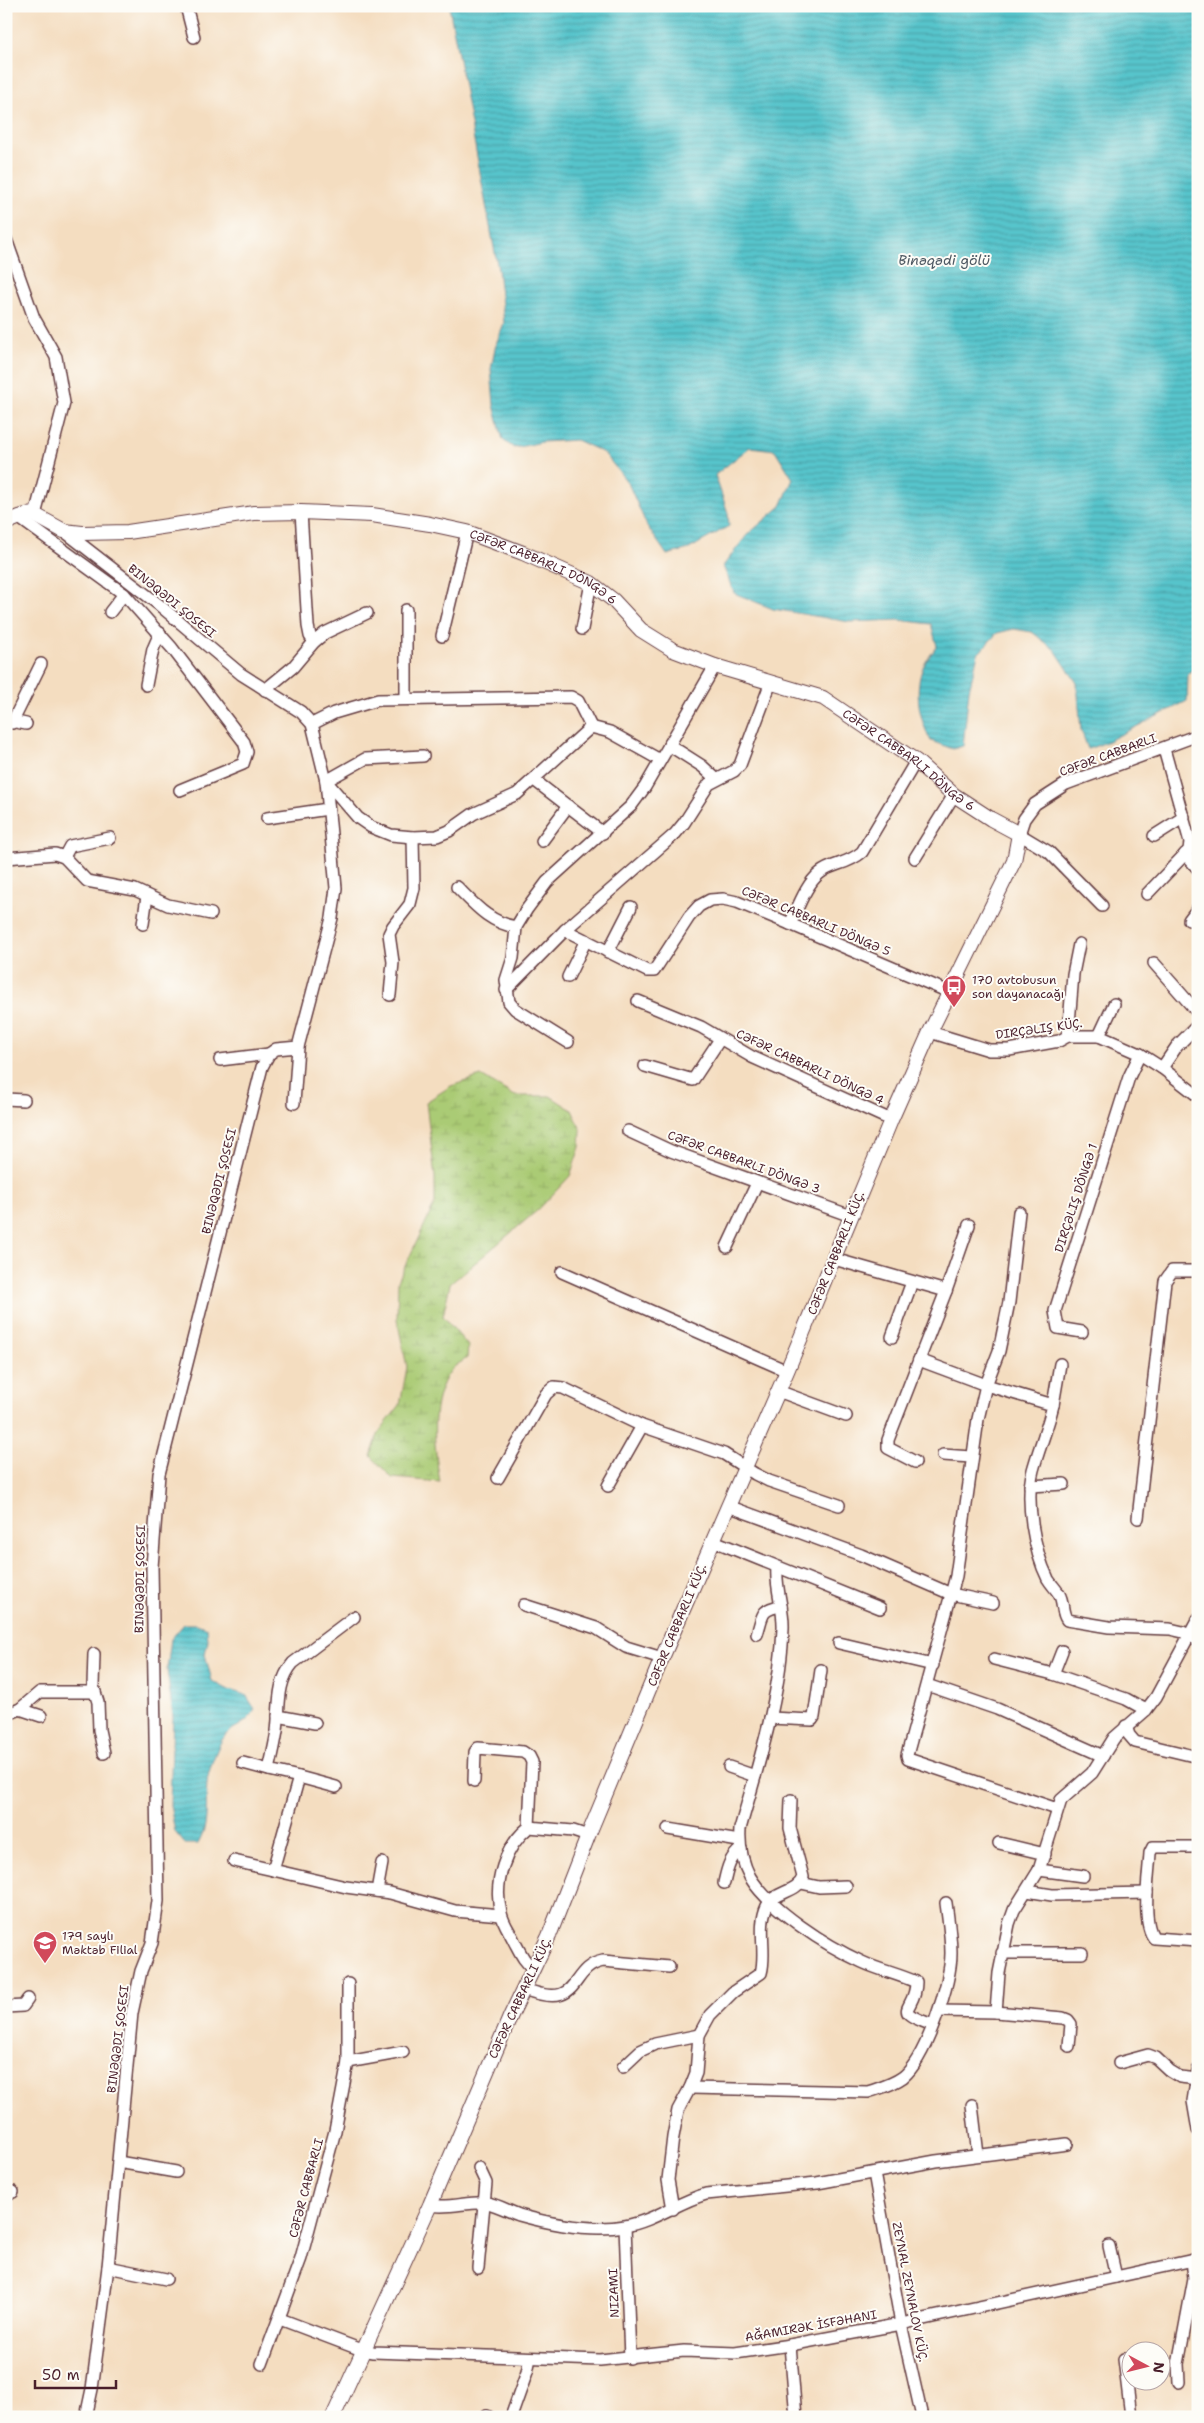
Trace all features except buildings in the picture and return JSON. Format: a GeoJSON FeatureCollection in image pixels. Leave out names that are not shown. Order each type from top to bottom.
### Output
{"type":"FeatureCollection","features":[{"type":"Feature","properties":{"kind":"street"},"geometry":{"type":"LineString","coordinates":[[186,6],[194,37]]}},
{"type":"Feature","properties":{"kind":"street"},"geometry":{"type":"LineString","coordinates":[[6,240],[34,318],[56,357],[64,403],[35,515]]}},
{"type":"Feature","properties":{"kind":"street"},"geometry":{"type":"LineString","coordinates":[[12,520],[24,514],[35,515],[64,532],[128,532],[216,517],[301,512],[382,516],[467,532],[591,583],[613,600],[650,637],[673,650],[715,666],[823,698],[916,761],[954,795],[1048,852],[1102,906]]}},
{"type":"Feature","properties":{"kind":"street"},"geometry":{"type":"LineString","coordinates":[[301,512],[308,626],[310,636],[314,642]]}},
{"type":"Feature","properties":{"kind":"street","name":"BINƏQƏDI ŞOSESI"},"geometry":{"type":"LineString","coordinates":[[12,520],[124,594],[160,633],[244,742],[247,752],[243,764],[180,790]]}},
{"type":"Feature","properties":{"kind":"street","name":"BINƏQƏDI ŞOSESI"},"geometry":{"type":"LineString","coordinates":[[64,532],[158,604],[216,654],[265,690],[301,712],[312,724]]}},
{"type":"Feature","properties":{"kind":"street"},"geometry":{"type":"LineString","coordinates":[[442,636],[467,532]]}},
{"type":"Feature","properties":{"kind":"street"},"geometry":{"type":"LineString","coordinates":[[582,629],[591,583]]}},
{"type":"Feature","properties":{"kind":"street","name":"BINƏQƏDI ŞOSESI"},"geometry":{"type":"LineString","coordinates":[[110,612],[124,594]]}},
{"type":"Feature","properties":{"kind":"street"},"geometry":{"type":"LineString","coordinates":[[406,610],[406,698]]}},
{"type":"Feature","properties":{"kind":"street"},"geometry":{"type":"LineString","coordinates":[[265,690],[293,667],[314,642],[325,633],[367,613]]}},
{"type":"Feature","properties":{"kind":"street"},"geometry":{"type":"LineString","coordinates":[[146,685],[153,649],[160,633]]}},
{"type":"Feature","properties":{"kind":"street"},"geometry":{"type":"LineString","coordinates":[[26,724],[9,722],[41,664]]}},
{"type":"Feature","properties":{"kind":"street"},"geometry":{"type":"LineString","coordinates":[[568,1042],[515,1009],[509,1002],[506,980],[513,958],[516,927],[547,882],[631,806],[645,787],[715,666]]}},
{"type":"Feature","properties":{"kind":"street"},"geometry":{"type":"LineString","coordinates":[[506,990],[565,930],[675,834],[684,824],[704,789],[716,780],[734,771],[740,764],[771,682]]}},
{"type":"Feature","properties":{"kind":"street"},"geometry":{"type":"LineString","coordinates":[[294,1103],[298,1047],[336,903],[326,781],[312,724],[334,713],[378,700],[406,698],[571,697],[578,701],[590,727]]}},
{"type":"Feature","properties":{"kind":"street"},"geometry":{"type":"LineString","coordinates":[[590,727],[610,732],[660,760]]}},
{"type":"Feature","properties":{"kind":"street"},"geometry":{"type":"LineString","coordinates":[[326,781],[358,818],[371,827],[391,835],[413,837],[436,836],[448,831],[473,814],[517,794],[590,727]]}},
{"type":"Feature","properties":{"kind":"street"},"geometry":{"type":"LineString","coordinates":[[333,2417],[362,2350],[430,2205],[534,1969],[662,1658],[746,1468],[891,1120],[930,1032],[1014,861],[1024,819],[1035,804],[1066,784],[1198,735]]}},
{"type":"Feature","properties":{"kind":"street"},"geometry":{"type":"LineString","coordinates":[[669,745],[702,766],[716,780]]}},
{"type":"Feature","properties":{"kind":"street"},"geometry":{"type":"LineString","coordinates":[[1147,894],[1185,854],[1190,842],[1164,749]]}},
{"type":"Feature","properties":{"kind":"street"},"geometry":{"type":"LineString","coordinates":[[326,781],[365,759],[424,756]]}},
{"type":"Feature","properties":{"kind":"street"},"geometry":{"type":"LineString","coordinates":[[790,924],[820,872],[852,860],[862,852],[916,761]]}},
{"type":"Feature","properties":{"kind":"street"},"geometry":{"type":"LineString","coordinates":[[534,780],[603,833]]}},
{"type":"Feature","properties":{"kind":"street"},"geometry":{"type":"LineString","coordinates":[[915,858],[954,795]]}},
{"type":"Feature","properties":{"kind":"street"},"geometry":{"type":"LineString","coordinates":[[542,841],[568,806]]}},
{"type":"Feature","properties":{"kind":"street"},"geometry":{"type":"LineString","coordinates":[[267,818],[328,809]]}},
{"type":"Feature","properties":{"kind":"street"},"geometry":{"type":"LineString","coordinates":[[1154,836],[1184,817]]}},
{"type":"Feature","properties":{"kind":"street"},"geometry":{"type":"LineString","coordinates":[[390,995],[393,962],[389,934],[410,904],[414,888],[413,837]]}},
{"type":"Feature","properties":{"kind":"street"},"geometry":{"type":"LineString","coordinates":[[64,857],[70,846],[110,838]]}},
{"type":"Feature","properties":{"kind":"street"},"geometry":{"type":"LineString","coordinates":[[6,858],[55,854],[64,857],[87,882],[134,890],[168,904],[211,914]]}},
{"type":"Feature","properties":{"kind":"street"},"geometry":{"type":"LineString","coordinates":[[1185,854],[1198,868]]}},
{"type":"Feature","properties":{"kind":"street"},"geometry":{"type":"LineString","coordinates":[[457,887],[481,911],[495,921],[516,927]]}},
{"type":"Feature","properties":{"kind":"street"},"geometry":{"type":"LineString","coordinates":[[143,924],[147,896]]}},
{"type":"Feature","properties":{"kind":"street"},"geometry":{"type":"LineString","coordinates":[[565,930],[647,971],[654,971],[699,906],[710,900],[723,899],[737,902],[949,992]]}},
{"type":"Feature","properties":{"kind":"street"},"geometry":{"type":"LineString","coordinates":[[608,952],[631,907]]}},
{"type":"Feature","properties":{"kind":"street"},"geometry":{"type":"LineString","coordinates":[[1189,920],[1198,908]]}},
{"type":"Feature","properties":{"kind":"street"},"geometry":{"type":"LineString","coordinates":[[568,977],[586,940]]}},
{"type":"Feature","properties":{"kind":"street"},"geometry":{"type":"LineString","coordinates":[[1068,1036],[1073,974],[1079,944]]}},
{"type":"Feature","properties":{"kind":"street"},"geometry":{"type":"LineString","coordinates":[[1154,963],[1198,1013]]}},
{"type":"Feature","properties":{"kind":"street"},"geometry":{"type":"LineString","coordinates":[[638,1001],[702,1027],[720,1040],[752,1057],[891,1120]]}},
{"type":"Feature","properties":{"kind":"street"},"geometry":{"type":"LineString","coordinates":[[1099,1036],[1114,1004]]}},
{"type":"Feature","properties":{"kind":"street"},"geometry":{"type":"LineString","coordinates":[[1162,1068],[1177,1046],[1198,1025]]}},
{"type":"Feature","properties":{"kind":"street","name":"DIRÇƏLIŞ KÜÇ."},"geometry":{"type":"LineString","coordinates":[[930,1032],[989,1050],[1009,1050],[1059,1041],[1068,1036],[1099,1036],[1140,1054],[1162,1068],[1198,1096]]}},
{"type":"Feature","properties":{"kind":"street"},"geometry":{"type":"LineString","coordinates":[[644,1066],[693,1080],[720,1040]]}},
{"type":"Feature","properties":{"kind":"street"},"geometry":{"type":"LineString","coordinates":[[220,1060],[269,1054],[276,1049],[298,1047]]}},
{"type":"Feature","properties":{"kind":"street","name":"BINƏQƏDI ŞOSESI"},"geometry":{"type":"LineString","coordinates":[[86,2417],[92,2390],[108,2267],[132,2013],[142,1971],[152,1943],[158,1901],[152,1567],[158,1482],[167,1437],[243,1148],[258,1077],[269,1054]]}},
{"type":"Feature","properties":{"kind":"street","name":"DIRÇƏLIŞ DÖNGƏ 1"},"geometry":{"type":"LineString","coordinates":[[1082,1332],[1058,1328],[1055,1311],[1129,1076],[1140,1054]]}},
{"type":"Feature","properties":{"kind":"street"},"geometry":{"type":"LineString","coordinates":[[6,1099],[24,1100]]}},
{"type":"Feature","properties":{"kind":"street"},"geometry":{"type":"LineString","coordinates":[[628,1131],[671,1151],[851,1216]]}},
{"type":"Feature","properties":{"kind":"street"},"geometry":{"type":"LineString","coordinates":[[727,1247],[757,1183]]}},
{"type":"Feature","properties":{"kind":"street"},"geometry":{"type":"LineString","coordinates":[[1019,1212],[1009,1302],[999,1351],[986,1385],[971,1457],[960,1555],[933,1665],[907,1750],[908,1759],[1056,1809]]}},
{"type":"Feature","properties":{"kind":"street"},"geometry":{"type":"LineString","coordinates":[[915,1462],[888,1448],[888,1440],[946,1291],[969,1225]]}},
{"type":"Feature","properties":{"kind":"street"},"geometry":{"type":"LineString","coordinates":[[834,1259],[946,1291]]}},
{"type":"Feature","properties":{"kind":"street"},"geometry":{"type":"LineString","coordinates":[[1138,1518],[1165,1281],[1172,1270],[1198,1271]]}},
{"type":"Feature","properties":{"kind":"street"},"geometry":{"type":"LineString","coordinates":[[562,1272],[787,1371]]}},
{"type":"Feature","properties":{"kind":"street"},"geometry":{"type":"LineString","coordinates":[[892,1337],[912,1282]]}},
{"type":"Feature","properties":{"kind":"street"},"geometry":{"type":"LineString","coordinates":[[919,1360],[986,1385],[1053,1405]]}},
{"type":"Feature","properties":{"kind":"street"},"geometry":{"type":"LineString","coordinates":[[1060,1364],[1053,1405],[1044,1440],[1035,1461],[1030,1486],[1030,1514],[1048,1577],[1062,1600],[1064,1616],[1067,1620],[1108,1627],[1170,1629],[1194,1638]]}},
{"type":"Feature","properties":{"kind":"street"},"geometry":{"type":"LineString","coordinates":[[498,1478],[546,1394],[554,1387],[563,1388],[642,1426],[724,1454],[769,1481],[839,1505]]}},
{"type":"Feature","properties":{"kind":"street"},"geometry":{"type":"LineString","coordinates":[[778,1391],[846,1416]]}},
{"type":"Feature","properties":{"kind":"street"},"geometry":{"type":"LineString","coordinates":[[608,1486],[642,1426]]}},
{"type":"Feature","properties":{"kind":"street"},"geometry":{"type":"LineString","coordinates":[[943,1455],[971,1457]]}},
{"type":"Feature","properties":{"kind":"street"},"geometry":{"type":"LineString","coordinates":[[1030,1486],[1064,1484]]}},
{"type":"Feature","properties":{"kind":"street"},"geometry":{"type":"LineString","coordinates":[[728,1506],[860,1555],[951,1594],[993,1604]]}},
{"type":"Feature","properties":{"kind":"street"},"geometry":{"type":"LineString","coordinates":[[714,1541],[880,1608]]}},
{"type":"Feature","properties":{"kind":"street"},"geometry":{"type":"LineString","coordinates":[[777,1568],[782,1642],[770,1718],[740,1828],[740,1845],[750,1877],[771,1900],[817,1937],[876,1968],[916,1982],[907,2008],[908,2013],[910,2017],[933,2025]]}},
{"type":"Feature","properties":{"kind":"street"},"geometry":{"type":"LineString","coordinates":[[524,1605],[596,1628],[626,1647],[662,1658]]}},
{"type":"Feature","properties":{"kind":"street"},"geometry":{"type":"LineString","coordinates":[[757,1634],[764,1611],[768,1608],[781,1606]]}},
{"type":"Feature","properties":{"kind":"street"},"geometry":{"type":"LineString","coordinates":[[269,1770],[278,1716],[280,1690],[285,1672],[293,1663],[354,1617]]}},
{"type":"Feature","properties":{"kind":"street"},"geometry":{"type":"LineString","coordinates":[[996,2012],[1002,1953],[1014,1910],[1028,1891],[1039,1870],[1056,1809],[1061,1800],[1084,1781],[1114,1738],[1146,1710],[1156,1697],[1194,1638],[1198,1619]]}},
{"type":"Feature","properties":{"kind":"street"},"geometry":{"type":"LineString","coordinates":[[839,1643],[933,1665]]}},
{"type":"Feature","properties":{"kind":"street"},"geometry":{"type":"LineString","coordinates":[[1052,1674],[1062,1650]]}},
{"type":"Feature","properties":{"kind":"street"},"geometry":{"type":"LineString","coordinates":[[94,1654],[92,1674],[104,1752]]}},
{"type":"Feature","properties":{"kind":"street"},"geometry":{"type":"LineString","coordinates":[[994,1658],[1052,1674],[1126,1699],[1146,1710]]}},
{"type":"Feature","properties":{"kind":"street"},"geometry":{"type":"LineString","coordinates":[[770,1718],[812,1720],[821,1670]]}},
{"type":"Feature","properties":{"kind":"street"},"geometry":{"type":"LineString","coordinates":[[927,1685],[997,1710],[1103,1756]]}},
{"type":"Feature","properties":{"kind":"street"},"geometry":{"type":"LineString","coordinates":[[6,1715],[20,1710],[40,1692],[95,1692]]}},
{"type":"Feature","properties":{"kind":"street"},"geometry":{"type":"LineString","coordinates":[[20,1710],[42,1716]]}},
{"type":"Feature","properties":{"kind":"street"},"geometry":{"type":"LineString","coordinates":[[278,1716],[315,1723]]}},
{"type":"Feature","properties":{"kind":"street"},"geometry":{"type":"LineString","coordinates":[[1126,1726],[1129,1736],[1135,1742],[1198,1756]]}},
{"type":"Feature","properties":{"kind":"street"},"geometry":{"type":"LineString","coordinates":[[474,1781],[474,1752],[478,1748],[523,1752],[529,1756],[532,1762],[529,1827]]}},
{"type":"Feature","properties":{"kind":"street"},"geometry":{"type":"LineString","coordinates":[[243,1763],[336,1787]]}},
{"type":"Feature","properties":{"kind":"street"},"geometry":{"type":"LineString","coordinates":[[729,1767],[755,1776]]}},
{"type":"Feature","properties":{"kind":"street"},"geometry":{"type":"LineString","coordinates":[[273,1870],[299,1777]]}},
{"type":"Feature","properties":{"kind":"street"},"geometry":{"type":"LineString","coordinates":[[673,2208],[668,2180],[673,2137],[678,2110],[696,2073],[699,2035],[710,2015],[733,1992],[761,1973],[764,1922],[767,1906],[771,1900],[801,1883],[803,1877],[790,1828],[790,1800]]}},
{"type":"Feature","properties":{"kind":"street"},"geometry":{"type":"LineString","coordinates":[[534,1969],[524,1961],[501,1915],[498,1894],[505,1861],[518,1836],[529,1827],[573,1831],[588,1836]]}},
{"type":"Feature","properties":{"kind":"street"},"geometry":{"type":"LineString","coordinates":[[668,1828],[740,1845]]}},
{"type":"Feature","properties":{"kind":"street"},"geometry":{"type":"LineString","coordinates":[[999,1844],[1045,1854]]}},
{"type":"Feature","properties":{"kind":"street"},"geometry":{"type":"LineString","coordinates":[[724,1884],[729,1863],[740,1845]]}},
{"type":"Feature","properties":{"kind":"street"},"geometry":{"type":"LineString","coordinates":[[1198,1847],[1153,1848],[1150,1853],[1147,1893],[1149,1929],[1154,1938],[1198,1941]]}},
{"type":"Feature","properties":{"kind":"street"},"geometry":{"type":"LineString","coordinates":[[234,1861],[346,1888],[377,1891],[455,1912],[501,1915]]}},
{"type":"Feature","properties":{"kind":"street"},"geometry":{"type":"LineString","coordinates":[[377,1891],[382,1863]]}},
{"type":"Feature","properties":{"kind":"street"},"geometry":{"type":"LineString","coordinates":[[1039,1870],[1083,1876]]}},
{"type":"Feature","properties":{"kind":"street"},"geometry":{"type":"LineString","coordinates":[[801,1883],[819,1887],[846,1886]]}},
{"type":"Feature","properties":{"kind":"street"},"geometry":{"type":"LineString","coordinates":[[1028,1891],[1052,1895],[1147,1893]]}},
{"type":"Feature","properties":{"kind":"street"},"geometry":{"type":"LineString","coordinates":[[690,2088],[868,2092],[891,2084],[904,2075],[921,2050],[939,2012],[948,1984],[951,1953],[946,1903]]}},
{"type":"Feature","properties":{"kind":"street"},"geometry":{"type":"LineString","coordinates":[[1002,1953],[1082,1952]]}},
{"type":"Feature","properties":{"kind":"street"},"geometry":{"type":"LineString","coordinates":[[524,1989],[547,1996],[563,1994],[596,1963],[670,1967]]}},
{"type":"Feature","properties":{"kind":"street"},"geometry":{"type":"LineString","coordinates":[[262,2364],[280,2318],[314,2212],[340,2113],[348,2062],[348,1984]]}},
{"type":"Feature","properties":{"kind":"street"},"geometry":{"type":"LineString","coordinates":[[6,2006],[23,2006],[28,1999]]}},
{"type":"Feature","properties":{"kind":"street"},"geometry":{"type":"LineString","coordinates":[[939,2012],[996,2012],[1050,2016],[1068,2020],[1070,2024],[1068,2046]]}},
{"type":"Feature","properties":{"kind":"street"},"geometry":{"type":"LineString","coordinates":[[623,2067],[640,2051],[655,2044],[699,2035]]}},
{"type":"Feature","properties":{"kind":"street"},"geometry":{"type":"LineString","coordinates":[[348,2062],[403,2052]]}},
{"type":"Feature","properties":{"kind":"street"},"geometry":{"type":"LineString","coordinates":[[1119,2063],[1148,2055],[1156,2058],[1170,2071],[1180,2077],[1197,2076],[1193,2101],[1198,2130]]}},
{"type":"Feature","properties":{"kind":"street"},"geometry":{"type":"LineString","coordinates":[[972,2104],[978,2155]]}},
{"type":"Feature","properties":{"kind":"street"},"geometry":{"type":"LineString","coordinates":[[430,2205],[439,2207],[485,2203],[533,2219],[563,2224],[605,2228],[626,2226],[706,2194],[817,2183],[978,2155],[1067,2144]]}},
{"type":"Feature","properties":{"kind":"street"},"geometry":{"type":"LineString","coordinates":[[118,2162],[176,2172]]}},
{"type":"Feature","properties":{"kind":"street"},"geometry":{"type":"LineString","coordinates":[[478,2268],[486,2183],[479,2168]]}},
{"type":"Feature","properties":{"kind":"street","name":"ZEYNAL ZEYNALOV KÜÇ."},"geometry":{"type":"LineString","coordinates":[[874,2173],[900,2324],[922,2417]]}},
{"type":"Feature","properties":{"kind":"street","name":"NIZAMI"},"geometry":{"type":"LineString","coordinates":[[626,2226],[630,2358]]}},
{"type":"Feature","properties":{"kind":"street"},"geometry":{"type":"LineString","coordinates":[[1109,2246],[1116,2277]]}},
{"type":"Feature","properties":{"kind":"street"},"geometry":{"type":"LineString","coordinates":[[1179,2382],[1178,2364],[1194,2278],[1195,2260]]}},
{"type":"Feature","properties":{"kind":"street","name":"AĞAMIRƏK İSFƏHANI"},"geometry":{"type":"LineString","coordinates":[[280,2318],[362,2350],[600,2360],[630,2358],[667,2352],[735,2353],[790,2346],[900,2324],[1195,2260]]}},
{"type":"Feature","properties":{"kind":"street"},"geometry":{"type":"LineString","coordinates":[[108,2267],[166,2279]]}},
{"type":"Feature","properties":{"kind":"street"},"geometry":{"type":"LineString","coordinates":[[790,2346],[796,2417]]}},
{"type":"Feature","properties":{"kind":"street"},"geometry":{"type":"LineString","coordinates":[[511,2417],[528,2372],[530,2358]]}},
{"type":"Feature","properties":{"kind":"street"},"geometry":{"type":"LineString","coordinates":[[1129,2390],[1131,2407],[1131,2416],[1129,2417]]}},
{"type":"Feature","properties":{"kind":"green space"},"geometry":{"type":"Polygon","coordinates":[[[481,1076],[515,1096],[550,1096],[572,1110],[581,1130],[580,1147],[570,1176],[539,1209],[450,1284],[443,1316],[468,1346],[467,1358],[451,1370],[444,1382],[436,1410],[435,1439],[440,1482],[392,1478],[371,1456],[379,1432],[400,1405],[407,1367],[397,1319],[398,1281],[435,1203],[435,1177],[426,1102],[451,1086],[481,1076]]]}},
{"type":"Feature","properties":{"kind":"water","name":"Binəqədi gölü"},"geometry":{"type":"Polygon","coordinates":[[[449,6],[1198,6],[1198,662],[1188,675],[1187,701],[1104,743],[1088,749],[1081,730],[1077,683],[1055,650],[1032,632],[1014,629],[997,633],[978,654],[969,690],[963,746],[953,749],[931,741],[923,723],[918,694],[924,665],[937,646],[931,624],[899,620],[850,622],[773,609],[734,593],[723,566],[747,535],[781,506],[793,479],[775,450],[750,447],[715,475],[728,513],[729,526],[689,549],[667,555],[647,526],[628,483],[604,453],[576,440],[542,442],[514,448],[503,440],[494,405],[491,369],[496,344],[504,323],[498,269],[449,6]]]}},
{"type":"Feature","properties":{"kind":"water"},"geometry":{"type":"Polygon","coordinates":[[[184,1624],[197,1624],[207,1628],[208,1640],[205,1654],[212,1681],[229,1690],[246,1695],[255,1709],[247,1720],[226,1735],[218,1749],[207,1779],[206,1821],[198,1844],[185,1844],[175,1832],[170,1805],[173,1717],[167,1670],[171,1639],[184,1624]]]}},
{"type":"Feature","properties":{"kind":"place","name":"170 avtobusun son dayanacağı"},"geometry":{"type":"Point","coordinates":[954,1008]}},
{"type":"Feature","properties":{"kind":"place","name":"179 saylı Məktəb Filial"},"geometry":{"type":"Point","coordinates":[45,1964]}}]}
